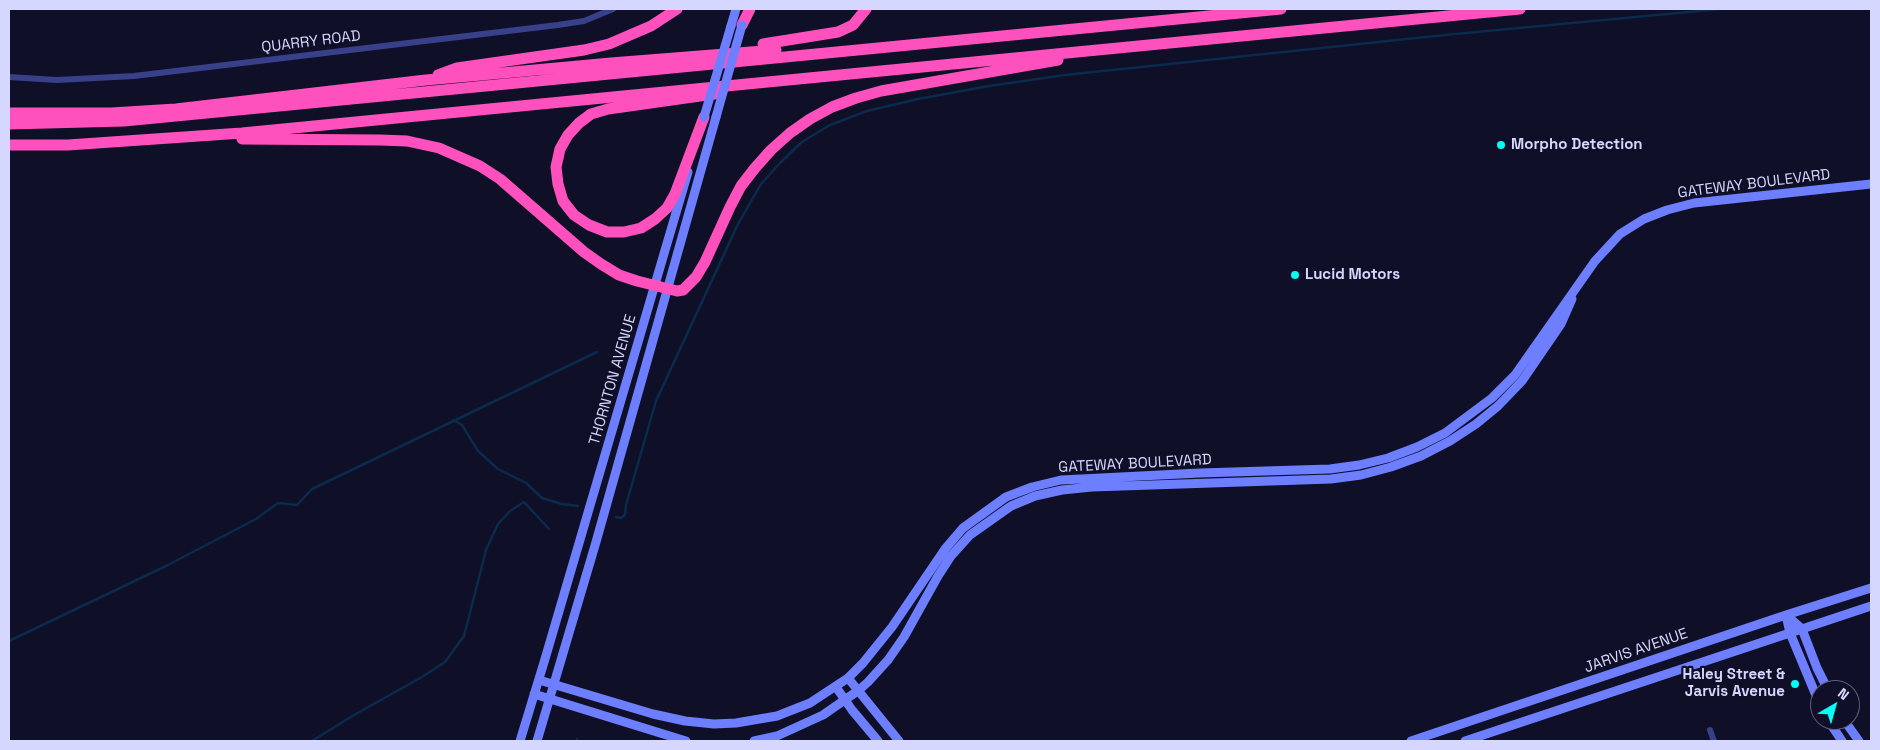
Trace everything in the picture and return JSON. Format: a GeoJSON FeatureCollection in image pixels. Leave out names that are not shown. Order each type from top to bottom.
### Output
{"type":"FeatureCollection","features":[{"type":"Feature","properties":{"kind":"highway"},"geometry":{"type":"LineString","coordinates":[[426,80],[457,68],[584,50],[609,44],[651,26],[677,9]]}},
{"type":"Feature","properties":{"kind":"highway"},"geometry":{"type":"LineString","coordinates":[[737,25],[749,9]]}},
{"type":"Feature","properties":{"kind":"highway"},"geometry":{"type":"LineString","coordinates":[[611,62],[821,36],[838,32],[852,24],[866,9]]}},
{"type":"Feature","properties":{"kind":"highway"},"geometry":{"type":"LineString","coordinates":[[9,114],[112,113],[176,109],[426,80],[611,62],[778,50],[1203,9]]}},
{"type":"Feature","properties":{"kind":"highway"},"geometry":{"type":"LineString","coordinates":[[9,124],[163,118],[1281,9]]}},
{"type":"Feature","properties":{"kind":"highway"},"geometry":{"type":"LineString","coordinates":[[9,145],[68,145],[205,136],[1520,9]]}},
{"type":"Feature","properties":{"kind":"highway"},"geometry":{"type":"LineString","coordinates":[[205,136],[244,139],[398,141],[439,148],[480,166],[500,179],[584,252],[601,264],[620,275],[677,291],[683,290],[696,276],[705,262],[741,186],[755,168],[790,133],[832,107],[881,91],[1157,44]]}},
{"type":"Feature","properties":{"kind":"highway"},"geometry":{"type":"LineString","coordinates":[[710,117],[667,208],[655,220],[641,228],[624,232],[607,232],[590,226],[574,215],[563,200],[558,184],[556,167],[560,149],[568,135],[591,114],[834,75]]}},
{"type":"Feature","properties":{"kind":"street","name":"QUARRY ROAD"},"geometry":{"type":"LineString","coordinates":[[9,77],[56,80],[134,76],[558,25],[584,21],[613,9]]}},
{"type":"Feature","properties":{"kind":"street","name":"THORNTON AVENUE"},"geometry":{"type":"LineString","coordinates":[[537,741],[661,287],[737,25],[736,9]]}},
{"type":"Feature","properties":{"kind":"street","name":"GATEWAY BOULEVARD"},"geometry":{"type":"LineString","coordinates":[[539,680],[653,714],[685,721],[714,724],[736,723],[777,716],[810,704],[848,678],[876,648],[945,549],[963,528],[1006,497],[1032,487],[1060,480],[1091,477],[1330,469],[1388,458],[1417,447],[1445,433],[1492,398],[1515,375],[1594,261],[1620,234],[1644,219],[1667,210],[1694,203],[1871,184]]}},
{"type":"Feature","properties":{"kind":"street","name":"GATEWAY BOULEVARD"},"geometry":{"type":"LineString","coordinates":[[754,741],[777,736],[802,725],[846,700],[858,690],[888,660],[904,637],[951,556],[970,535],[1010,506],[1035,496],[1062,490],[1092,487],[1330,479],[1370,472],[1421,456],[1450,441],[1476,424],[1498,406],[1522,381],[1561,324],[1580,282]]}},
{"type":"Feature","properties":{"kind":"street","name":"THORNTON AVENUE"},"geometry":{"type":"LineString","coordinates":[[520,741],[661,287]]}},
{"type":"Feature","properties":{"kind":"street","name":"JARVIS AVENUE"},"geometry":{"type":"LineString","coordinates":[[1410,741],[1871,588]]}},
{"type":"Feature","properties":{"kind":"street","name":"JARVIS AVENUE"},"geometry":{"type":"LineString","coordinates":[[1465,741],[1871,606]]}},
{"type":"Feature","properties":{"kind":"street"},"geometry":{"type":"LineString","coordinates":[[1786,615],[1802,629],[1823,680]]}},
{"type":"Feature","properties":{"kind":"street"},"geometry":{"type":"LineString","coordinates":[[1786,615],[1790,633],[1810,682]]}},
{"type":"Feature","properties":{"kind":"street"},"geometry":{"type":"LineString","coordinates":[[848,678],[899,741]]}},
{"type":"Feature","properties":{"kind":"street"},"geometry":{"type":"LineString","coordinates":[[836,687],[878,741]]}},
{"type":"Feature","properties":{"kind":"street"},"geometry":{"type":"LineString","coordinates":[[534,694],[686,741]]}},
{"type":"Feature","properties":{"kind":"street"},"geometry":{"type":"LineString","coordinates":[[1710,730],[1714,741]]}},
{"type":"Feature","properties":{"kind":"street"},"geometry":{"type":"LineString","coordinates":[[1835,730],[1842,741]]}},
{"type":"Feature","properties":{"kind":"street"},"geometry":{"type":"LineString","coordinates":[[1851,730],[1859,741]]}},
{"type":"Feature","properties":{"kind":"waterway"},"geometry":{"type":"LineString","coordinates":[[616,517],[621,518],[625,515],[626,505],[656,401],[738,224],[761,184],[780,163],[802,142],[830,125],[867,111],[918,99],[1065,75],[1445,35],[1720,9]]}},
{"type":"Feature","properties":{"kind":"waterway"},"geometry":{"type":"LineString","coordinates":[[9,641],[168,565],[256,519],[278,503],[297,505],[312,489],[597,352]]}},
{"type":"Feature","properties":{"kind":"waterway"},"geometry":{"type":"LineString","coordinates":[[453,420],[462,425],[478,451],[498,469],[526,483],[542,498],[562,504],[578,506]]}},
{"type":"Feature","properties":{"kind":"waterway"},"geometry":{"type":"LineString","coordinates":[[312,741],[445,662],[464,636],[486,550],[498,524],[510,511],[524,502],[549,529]]}},
{"type":"Feature","properties":{"kind":"place","name":"Morpho Detection"},"geometry":{"type":"Point","coordinates":[1501,145]}},
{"type":"Feature","properties":{"kind":"place","name":"Lucid Motors"},"geometry":{"type":"Point","coordinates":[1295,275]}},
{"type":"Feature","properties":{"kind":"place","name":"Haley Street & Jarvis Avenue"},"geometry":{"type":"Point","coordinates":[1795,684]}}]}
